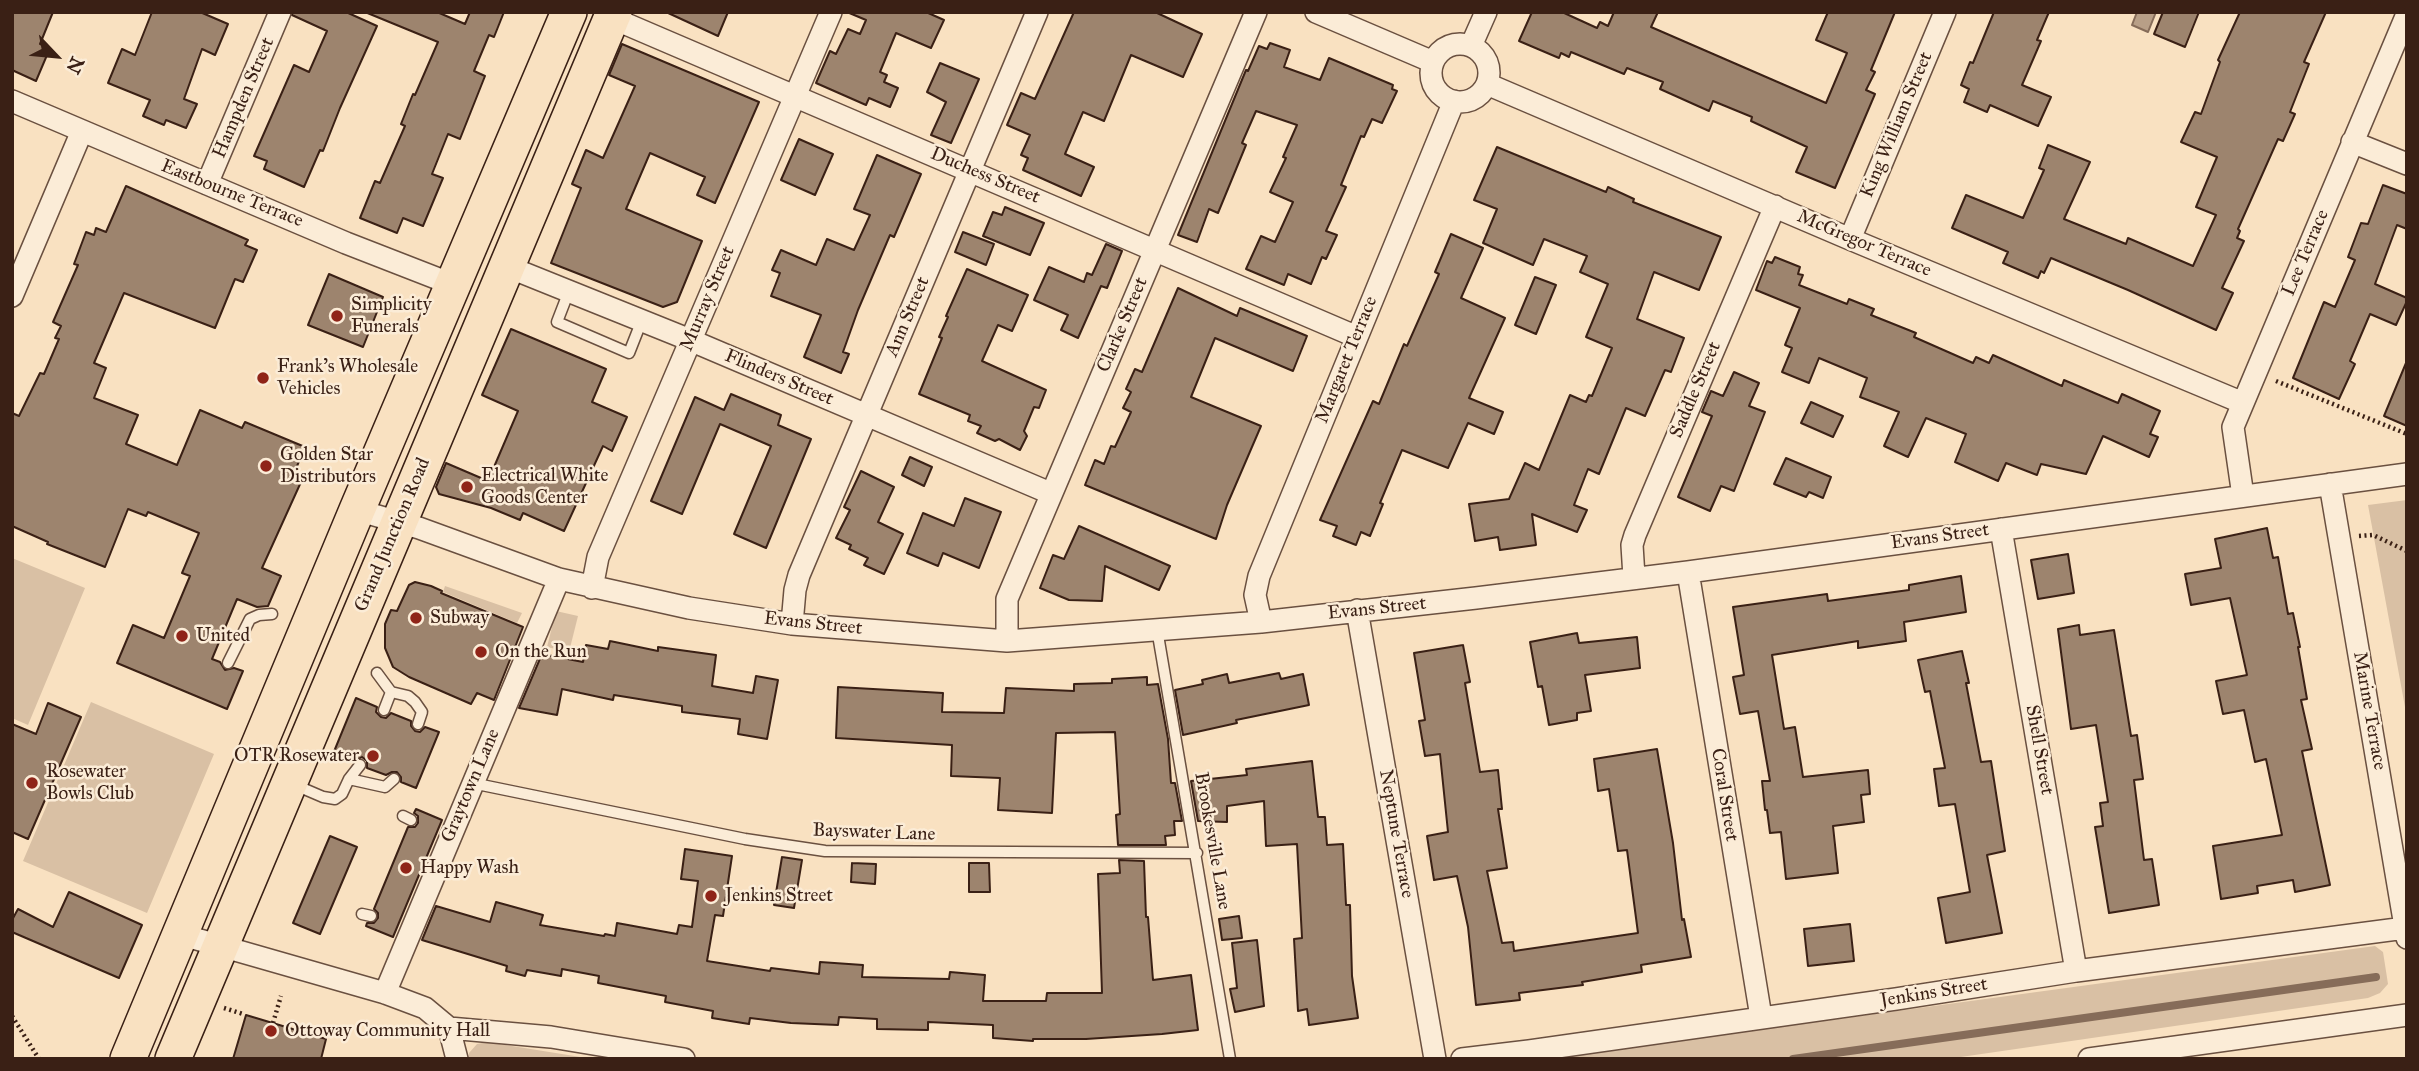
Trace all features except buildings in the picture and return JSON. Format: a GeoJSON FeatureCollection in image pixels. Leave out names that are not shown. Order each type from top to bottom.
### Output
{"type":"FeatureCollection","features":[{"type":"Feature","properties":{"kind":"highway"},"geometry":{"type":"LineString","coordinates":[[128,1059],[569,12]]}},
{"type":"Feature","properties":{"kind":"highway","name":"Grand Junction Road"},"geometry":{"type":"LineString","coordinates":[[173,1059],[613,15]]}},
{"type":"Feature","properties":{"kind":"street","name":"Hampden Street"},"geometry":{"type":"LineString","coordinates":[[207,184],[281,12]]}},
{"type":"Feature","properties":{"kind":"street","name":"Murray Street"},"geometry":{"type":"LineString","coordinates":[[592,588],[598,557],[831,12]]}},
{"type":"Feature","properties":{"kind":"street","name":"Ann Street"},"geometry":{"type":"LineString","coordinates":[[792,624],[795,590],[800,575],[1037,12]]}},
{"type":"Feature","properties":{"kind":"street","name":"Clarke Street"},"geometry":{"type":"LineString","coordinates":[[1007,641],[1007,599],[1256,12]]}},
{"type":"Feature","properties":{"kind":"street"},"geometry":{"type":"LineString","coordinates":[[1316,12],[1433,62]]}},
{"type":"Feature","properties":{"kind":"street"},"geometry":{"type":"LineString","coordinates":[[1471,46],[1486,12]]}},
{"type":"Feature","properties":{"kind":"street","name":"King William Street"},"geometry":{"type":"LineString","coordinates":[[1850,239],[1945,12]]}},
{"type":"Feature","properties":{"kind":"street","name":"Lee Terrace"},"geometry":{"type":"LineString","coordinates":[[2243,496],[2233,427],[2407,14]]}},
{"type":"Feature","properties":{"kind":"street","name":"Duchess Street"},"geometry":{"type":"LineString","coordinates":[[613,15],[795,97],[1357,337]]}},
{"type":"Feature","properties":{"kind":"street"},"geometry":{"type":"LineString","coordinates":[[1462,44],[1471,46],[1478,50],[1488,66],[1487,83],[1473,98],[1454,101],[1437,90],[1431,72],[1433,62],[1444,48],[1462,44]]}},
{"type":"Feature","properties":{"kind":"street","name":"McGregor Terrace"},"geometry":{"type":"LineString","coordinates":[[1487,83],[1850,239],[2243,403]]}},
{"type":"Feature","properties":{"kind":"street","name":"Eastbourne Terrace"},"geometry":{"type":"LineString","coordinates":[[12,101],[454,285]]}},
{"type":"Feature","properties":{"kind":"street","name":"Margaret Terrace"},"geometry":{"type":"LineString","coordinates":[[1261,622],[1255,595],[1259,576],[1454,101]]}},
{"type":"Feature","properties":{"kind":"street"},"geometry":{"type":"LineString","coordinates":[[12,296],[82,131]]}},
{"type":"Feature","properties":{"kind":"street"},"geometry":{"type":"LineString","coordinates":[[2353,142],[2407,164]]}},
{"type":"Feature","properties":{"kind":"street","name":"Saddle Street"},"geometry":{"type":"LineString","coordinates":[[1634,577],[1632,545],[1635,535],[1775,206]]}},
{"type":"Feature","properties":{"kind":"street","name":"Flinders Street"},"geometry":{"type":"LineString","coordinates":[[506,266],[690,340],[1050,493]]}},
{"type":"Feature","properties":{"kind":"street","name":"Evans Street"},"geometry":{"type":"LineString","coordinates":[[357,510],[419,528],[559,579],[690,608],[792,624],[1007,641],[1261,622],[1476,598],[1688,572],[2407,474]]}},
{"type":"Feature","properties":{"kind":"street","name":"Marine Terrace"},"geometry":{"type":"LineString","coordinates":[[2330,484],[2406,933]]}},
{"type":"Feature","properties":{"kind":"street","name":"Shell Street"},"geometry":{"type":"LineString","coordinates":[[2001,529],[2076,971]]}},
{"type":"Feature","properties":{"kind":"street","name":"Coral Street"},"geometry":{"type":"LineString","coordinates":[[1688,572],[1761,1017]]}},
{"type":"Feature","properties":{"kind":"street","name":"Graytown Lane"},"geometry":{"type":"LineString","coordinates":[[385,993],[559,579]]}},
{"type":"Feature","properties":{"kind":"street","name":"Neptune Terrace"},"geometry":{"type":"LineString","coordinates":[[1357,610],[1435,1059]]}},
{"type":"Feature","properties":{"kind":"street","name":"Jenkins Street"},"geometry":{"type":"LineString","coordinates":[[1462,1059],[1896,999],[2076,971],[2406,933]]}},
{"type":"Feature","properties":{"kind":"street"},"geometry":{"type":"LineString","coordinates":[[179,934],[385,993],[425,1008],[449,1028],[551,1037],[684,1059]]}},
{"type":"Feature","properties":{"kind":"street"},"geometry":{"type":"LineString","coordinates":[[2089,1059],[2407,1015]]}},
{"type":"Feature","properties":{"kind":"street"},"geometry":{"type":"LineString","coordinates":[[449,1028],[457,1059]]}},
{"type":"Feature","properties":{"kind":"lane"},"geometry":{"type":"LineString","coordinates":[[569,291],[557,322],[629,353],[642,320]]}},
{"type":"Feature","properties":{"kind":"lane"},"geometry":{"type":"LineString","coordinates":[[228,663],[250,619],[272,614]]}},
{"type":"Feature","properties":{"kind":"lane","name":"Brookesville Lane"},"geometry":{"type":"LineString","coordinates":[[1157,629],[1230,1059]]}},
{"type":"Feature","properties":{"kind":"lane"},"geometry":{"type":"LineString","coordinates":[[377,673],[391,692],[408,696],[415,702],[422,712],[418,724]]}},
{"type":"Feature","properties":{"kind":"lane"},"geometry":{"type":"LineString","coordinates":[[384,710],[391,692]]}},
{"type":"Feature","properties":{"kind":"lane"},"geometry":{"type":"LineString","coordinates":[[288,783],[335,799],[342,794],[360,765]]}},
{"type":"Feature","properties":{"kind":"lane"},"geometry":{"type":"LineString","coordinates":[[349,779],[385,787],[394,779]]}},
{"type":"Feature","properties":{"kind":"lane","name":"Bayswater Lane"},"geometry":{"type":"LineString","coordinates":[[472,783],[745,839],[825,852],[1197,853]]}},
{"type":"Feature","properties":{"kind":"path"},"geometry":{"type":"LineString","coordinates":[[2256,372],[2407,434]]}},
{"type":"Feature","properties":{"kind":"path"},"geometry":{"type":"LineString","coordinates":[[2339,538],[2373,535],[2407,551]]}},
{"type":"Feature","properties":{"kind":"path"},"geometry":{"type":"LineString","coordinates":[[273,1023],[281,996]]}},
{"type":"Feature","properties":{"kind":"path"},"geometry":{"type":"LineString","coordinates":[[219,1006],[243,1014]]}},
{"type":"Feature","properties":{"kind":"path"},"geometry":{"type":"LineString","coordinates":[[12,1016],[39,1059]]}},
{"type":"Feature","properties":{"kind":"shaded area"},"geometry":{"type":"Polygon","coordinates":[[[2137,12],[2156,12],[2148,32],[2132,25],[2137,12]]]}},
{"type":"Feature","properties":{"kind":"shaded area"},"geometry":{"type":"Polygon","coordinates":[[[2407,500],[2407,718],[2368,505],[2407,500]]]}},
{"type":"Feature","properties":{"kind":"shaded area"},"geometry":{"type":"Polygon","coordinates":[[[12,558],[85,588],[28,725],[12,718],[12,558]]]}},
{"type":"Feature","properties":{"kind":"shaded area"},"geometry":{"type":"Polygon","coordinates":[[[445,586],[522,613],[517,623],[443,592],[445,586]]]}},
{"type":"Feature","properties":{"kind":"shaded area"},"geometry":{"type":"Polygon","coordinates":[[[556,611],[578,616],[569,652],[547,647],[556,611]]]}},
{"type":"Feature","properties":{"kind":"shaded area"},"geometry":{"type":"Polygon","coordinates":[[[91,702],[214,754],[147,913],[23,861],[91,702]]]}},
{"type":"Feature","properties":{"kind":"shaded area"},"geometry":{"type":"Polygon","coordinates":[[[2375,946],[2383,952],[2388,984],[2380,993],[2368,998],[1947,1059],[1544,1059],[2375,946]]]}},
{"type":"Feature","properties":{"kind":"shaded area"},"geometry":{"type":"Polygon","coordinates":[[[487,1042],[593,1059],[469,1059],[469,1053],[477,1044],[487,1042]]]}},
{"type":"Feature","properties":{"kind":"waterway"},"geometry":{"type":"LineString","coordinates":[[1793,1059],[2376,977]]}},
{"type":"Feature","properties":{"kind":"place","name":"Simplicity Funerals"},"geometry":{"type":"Point","coordinates":[337,316]}},
{"type":"Feature","properties":{"kind":"place","name":"Frank's Wholesale Vehicles"},"geometry":{"type":"Point","coordinates":[263,378]}},
{"type":"Feature","properties":{"kind":"place","name":"Golden Star Distributors"},"geometry":{"type":"Point","coordinates":[266,466]}},
{"type":"Feature","properties":{"kind":"place","name":"Electrical White Goods Center"},"geometry":{"type":"Point","coordinates":[467,487]}},
{"type":"Feature","properties":{"kind":"place","name":"Subway"},"geometry":{"type":"Point","coordinates":[416,618]}},
{"type":"Feature","properties":{"kind":"place","name":"United"},"geometry":{"type":"Point","coordinates":[182,636]}},
{"type":"Feature","properties":{"kind":"place","name":"On the Run"},"geometry":{"type":"Point","coordinates":[481,652]}},
{"type":"Feature","properties":{"kind":"place","name":"OTR Rosewater"},"geometry":{"type":"Point","coordinates":[373,756]}},
{"type":"Feature","properties":{"kind":"place","name":"Rosewater Bowls Club"},"geometry":{"type":"Point","coordinates":[32,783]}},
{"type":"Feature","properties":{"kind":"place","name":"Happy Wash"},"geometry":{"type":"Point","coordinates":[406,868]}},
{"type":"Feature","properties":{"kind":"place","name":"Jenkins Street"},"geometry":{"type":"Point","coordinates":[711,896]}},
{"type":"Feature","properties":{"kind":"place","name":"Ottoway Community Hall"},"geometry":{"type":"Point","coordinates":[271,1031]}}]}
